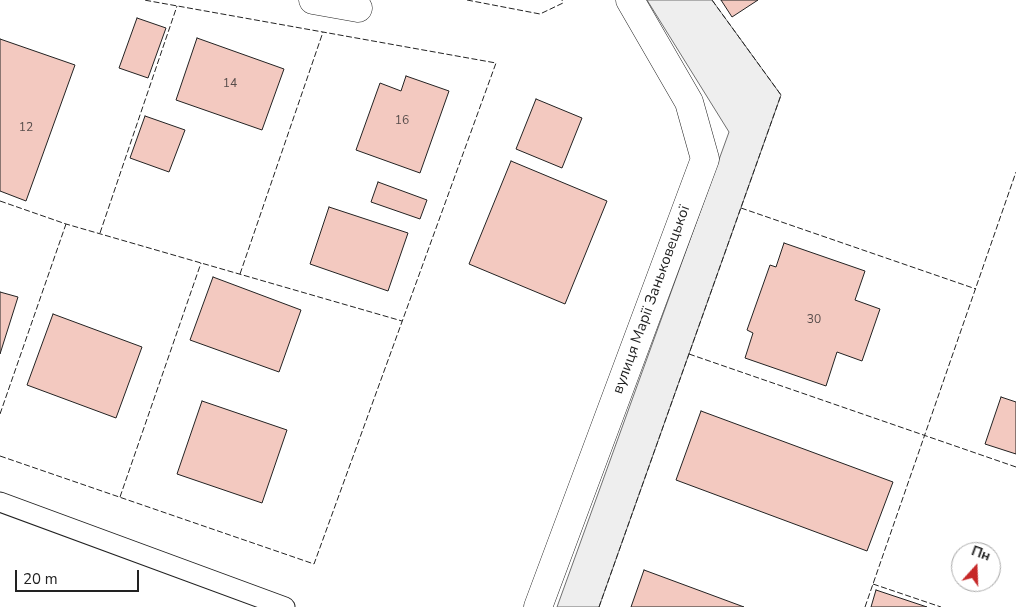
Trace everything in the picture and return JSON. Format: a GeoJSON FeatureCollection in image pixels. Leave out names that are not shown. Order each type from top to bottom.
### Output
{"type":"FeatureCollection","features":[{"type":"Feature","properties":{"kind":"street"},"geometry":{"type":"LineString","coordinates":[[313,0],[358,8]]}},
{"type":"Feature","properties":{"kind":"street","name":"вулиця Марії Заньковецької"},"geometry":{"type":"LineString","coordinates":[[538,607],[705,159],[689,102],[630,0]]}},
{"type":"Feature","properties":{"kind":"lane"},"geometry":{"type":"LineString","coordinates":[[0,502],[285,607]]}},
{"type":"Feature","properties":{"kind":"shaded area"},"geometry":{"type":"Polygon","coordinates":[[[647,0],[712,0],[781,95],[599,607],[557,607],[729,132],[647,0]]]}},
{"type":"Feature","properties":{"kind":"building"},"geometry":{"type":"Polygon","coordinates":[[[721,0],[758,0],[732,17],[721,0]]]}},
{"type":"Feature","properties":{"kind":"building"},"geometry":{"type":"Polygon","coordinates":[[[137,18],[166,28],[148,78],[119,68],[137,18]]]}},
{"type":"Feature","properties":{"kind":"building"},"geometry":{"type":"Polygon","coordinates":[[[197,38],[284,69],[262,130],[176,100],[197,38]]]}},
{"type":"Feature","properties":{"kind":"building"},"geometry":{"type":"Polygon","coordinates":[[[0,39],[75,65],[26,201],[0,191],[0,39]]]}},
{"type":"Feature","properties":{"kind":"building"},"geometry":{"type":"Polygon","coordinates":[[[406,76],[449,91],[420,173],[356,150],[380,83],[401,91],[406,76]]]}},
{"type":"Feature","properties":{"kind":"building"},"geometry":{"type":"Polygon","coordinates":[[[536,99],[582,118],[562,168],[516,149],[536,99]]]}},
{"type":"Feature","properties":{"kind":"building"},"geometry":{"type":"Polygon","coordinates":[[[145,116],[185,130],[169,172],[130,158],[145,116]]]}},
{"type":"Feature","properties":{"kind":"building"},"geometry":{"type":"Polygon","coordinates":[[[511,161],[607,201],[565,304],[469,264],[511,161]]]}},
{"type":"Feature","properties":{"kind":"building"},"geometry":{"type":"Polygon","coordinates":[[[378,182],[427,200],[420,219],[371,202],[378,182]]]}},
{"type":"Feature","properties":{"kind":"building"},"geometry":{"type":"Polygon","coordinates":[[[329,207],[408,233],[388,291],[310,264],[329,207]]]}},
{"type":"Feature","properties":{"kind":"building"},"geometry":{"type":"Polygon","coordinates":[[[784,243],[865,271],[855,300],[880,309],[862,361],[837,352],[826,386],[745,358],[753,333],[747,330],[770,265],[776,267],[784,243]]]}},
{"type":"Feature","properties":{"kind":"building"},"geometry":{"type":"Polygon","coordinates":[[[213,277],[301,310],[279,372],[190,340],[213,277]]]}},
{"type":"Feature","properties":{"kind":"building"},"geometry":{"type":"Polygon","coordinates":[[[0,292],[18,297],[0,354],[0,292]]]}},
{"type":"Feature","properties":{"kind":"building"},"geometry":{"type":"Polygon","coordinates":[[[53,314],[142,347],[116,418],[27,385],[53,314]]]}},
{"type":"Feature","properties":{"kind":"building"},"geometry":{"type":"Polygon","coordinates":[[[1001,397],[1016,402],[1016,454],[985,444],[1001,397]]]}},
{"type":"Feature","properties":{"kind":"building"},"geometry":{"type":"Polygon","coordinates":[[[202,401],[287,430],[262,503],[177,474],[202,401]]]}},
{"type":"Feature","properties":{"kind":"building"},"geometry":{"type":"Polygon","coordinates":[[[701,411],[893,482],[867,551],[676,480],[701,411]]]}},
{"type":"Feature","properties":{"kind":"building"},"geometry":{"type":"Polygon","coordinates":[[[644,570],[744,607],[631,607],[644,570]]]}},
{"type":"Feature","properties":{"kind":"building"},"geometry":{"type":"Polygon","coordinates":[[[876,590],[927,607],[871,607],[876,590]]]}},
{"type":"Feature","properties":{"kind":"fence"},"geometry":{"type":"LineString","coordinates":[[0,456],[314,564],[496,63],[144,0]]}},
{"type":"Feature","properties":{"kind":"fence"},"geometry":{"type":"LineString","coordinates":[[467,0],[540,14],[563,3],[562,0]]}},
{"type":"Feature","properties":{"kind":"fence"},"geometry":{"type":"LineString","coordinates":[[599,607],[781,95],[712,0]]}},
{"type":"Feature","properties":{"kind":"fence"},"geometry":{"type":"LineString","coordinates":[[100,233],[177,6]]}},
{"type":"Feature","properties":{"kind":"fence"},"geometry":{"type":"LineString","coordinates":[[240,274],[323,32]]}},
{"type":"Feature","properties":{"kind":"fence"},"geometry":{"type":"LineString","coordinates":[[865,607],[1016,172]]}},
{"type":"Feature","properties":{"kind":"fence"},"geometry":{"type":"LineString","coordinates":[[0,201],[66,224],[402,321]]}},
{"type":"Feature","properties":{"kind":"fence"},"geometry":{"type":"LineString","coordinates":[[741,208],[976,289]]}},
{"type":"Feature","properties":{"kind":"fence"},"geometry":{"type":"LineString","coordinates":[[0,414],[66,224]]}},
{"type":"Feature","properties":{"kind":"fence"},"geometry":{"type":"LineString","coordinates":[[120,497],[201,263]]}},
{"type":"Feature","properties":{"kind":"fence"},"geometry":{"type":"LineString","coordinates":[[689,354],[1016,467]]}},
{"type":"Feature","properties":{"kind":"fence"},"geometry":{"type":"LineString","coordinates":[[873,584],[941,607]]}}]}
